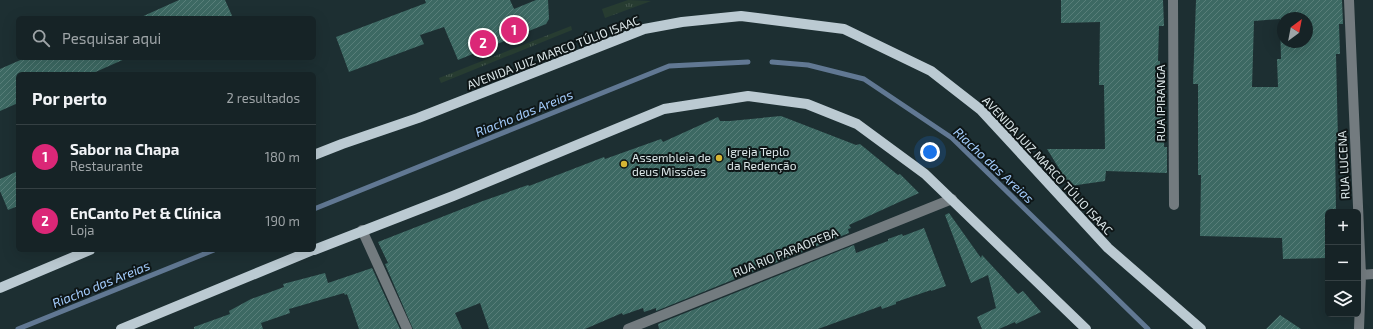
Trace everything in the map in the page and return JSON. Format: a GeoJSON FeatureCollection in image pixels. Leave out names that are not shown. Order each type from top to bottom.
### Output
{"type":"FeatureCollection","features":[{"type":"Feature","properties":{"kind":"main road","name":"AVENIDA JUIZ MARCO TÚLIO ISAAC"},"geometry":{"type":"LineString","coordinates":[[316,154],[425,116],[644,29],[682,22],[741,16],[844,29],[930,71],[981,110],[1108,248],[1201,329]]}},
{"type":"Feature","properties":{"kind":"main road"},"geometry":{"type":"LineString","coordinates":[[316,249],[362,230],[453,196],[664,109],[748,96],[807,104],[857,124],[925,174],[1086,329]]}},
{"type":"Feature","properties":{"kind":"main road"},"geometry":{"type":"LineString","coordinates":[[0,288],[85,252]]}},
{"type":"Feature","properties":{"kind":"main road"},"geometry":{"type":"LineString","coordinates":[[121,329],[309,252]]}},
{"type":"Feature","properties":{"kind":"street","name":"RUA IPIRANGA"},"geometry":{"type":"LineString","coordinates":[[1173,0],[1174,205]]}},
{"type":"Feature","properties":{"kind":"street","name":"RUA LUCENA"},"geometry":{"type":"LineString","coordinates":[[1349,0],[1360,245]]}},
{"type":"Feature","properties":{"kind":"street","name":"RUA RIO PARAOPEBA"},"geometry":{"type":"LineString","coordinates":[[628,329],[952,199]]}},
{"type":"Feature","properties":{"kind":"street"},"geometry":{"type":"LineString","coordinates":[[362,230],[407,329]]}},
{"type":"Feature","properties":{"kind":"street"},"geometry":{"type":"LineString","coordinates":[[1361,274],[1373,274]]}},
{"type":"Feature","properties":{"kind":"street","name":"RUA LUCENA"},"geometry":{"type":"LineString","coordinates":[[1359,329],[1361,281]]}},
{"type":"Feature","properties":{"kind":"green space"},"geometry":{"type":"Polygon","coordinates":[[[628,0],[651,1],[605,18],[602,9],[628,0]]]}},
{"type":"Feature","properties":{"kind":"green space"},"geometry":{"type":"Polygon","coordinates":[[[571,26],[572,30],[441,83],[439,78],[571,26]]]}},
{"type":"Feature","properties":{"kind":"building"},"geometry":{"type":"Polygon","coordinates":[[[179,0],[225,0],[232,16],[143,16],[179,0]]]}},
{"type":"Feature","properties":{"kind":"building"},"geometry":{"type":"Polygon","coordinates":[[[425,0],[510,0],[514,9],[536,0],[548,0],[549,19],[546,24],[458,60],[444,27],[420,35],[424,44],[349,72],[336,37],[426,3],[425,0]]]}},
{"type":"Feature","properties":{"kind":"building"},"geometry":{"type":"Polygon","coordinates":[[[1061,0],[1163,0],[1164,26],[1159,26],[1158,61],[1160,61],[1160,88],[1163,88],[1163,119],[1165,119],[1164,147],[1167,147],[1167,173],[1106,171],[1105,181],[1070,186],[1047,149],[1105,149],[1104,85],[1099,85],[1100,22],[1061,23],[1061,0]]]}},
{"type":"Feature","properties":{"kind":"building"},"geometry":{"type":"Polygon","coordinates":[[[1196,0],[1342,0],[1343,24],[1339,24],[1340,54],[1336,54],[1338,142],[1335,142],[1336,209],[1325,209],[1325,258],[1283,259],[1282,238],[1200,236],[1201,175],[1198,175],[1198,84],[1193,84],[1196,0]],[[1277,12],[1277,19],[1254,21],[1252,87],[1278,87],[1277,59],[1281,59],[1281,48],[1313,48],[1313,12],[1277,12]]]}},
{"type":"Feature","properties":{"kind":"building"},"geometry":{"type":"Polygon","coordinates":[[[20,60],[122,60],[96,72],[16,72],[16,104],[0,111],[0,69],[20,60]]]}},
{"type":"Feature","properties":{"kind":"building"},"geometry":{"type":"Polygon","coordinates":[[[781,116],[856,145],[860,144],[898,175],[900,174],[919,193],[849,225],[851,228],[848,229],[849,233],[656,311],[656,308],[644,312],[643,308],[623,315],[622,313],[585,329],[489,329],[480,303],[455,313],[462,329],[413,329],[385,264],[388,263],[378,242],[480,202],[528,185],[529,186],[604,157],[605,159],[661,139],[663,142],[718,117],[720,121],[730,121],[781,116]]]}},
{"type":"Feature","properties":{"kind":"building"},"geometry":{"type":"Polygon","coordinates":[[[16,172],[16,207],[8,210],[0,191],[0,179],[16,172]]]}},
{"type":"Feature","properties":{"kind":"building"},"geometry":{"type":"Polygon","coordinates":[[[949,213],[981,258],[982,255],[1018,294],[1023,291],[1041,312],[1016,324],[1015,322],[999,329],[982,329],[977,317],[996,308],[988,275],[971,283],[945,215],[949,213]]]}},
{"type":"Feature","properties":{"kind":"building"},"geometry":{"type":"Polygon","coordinates":[[[924,228],[946,286],[896,302],[896,304],[882,309],[881,306],[818,329],[659,329],[658,324],[854,245],[856,253],[888,241],[888,239],[902,234],[903,236],[924,228]]]}},
{"type":"Feature","properties":{"kind":"building"},"geometry":{"type":"Polygon","coordinates":[[[372,268],[400,329],[359,329],[347,294],[345,295],[344,293],[289,309],[290,313],[261,323],[263,329],[194,329],[194,327],[230,314],[229,311],[251,299],[284,287],[283,284],[325,273],[328,283],[372,268]]]}},
{"type":"Feature","properties":{"kind":"building"},"geometry":{"type":"Polygon","coordinates":[[[1280,315],[1301,329],[1266,329],[1280,315]]]}},
{"type":"Feature","properties":{"kind":"waterway","name":"Riacho das Areias"},"geometry":{"type":"LineString","coordinates":[[316,208],[669,66],[748,62]]}},
{"type":"Feature","properties":{"kind":"waterway","name":"Riacho das Areias"},"geometry":{"type":"LineString","coordinates":[[772,62],[808,65],[864,79],[952,138],[1148,329]]}},
{"type":"Feature","properties":{"kind":"waterway","name":"Riacho das Areias"},"geometry":{"type":"LineString","coordinates":[[18,329],[209,252]]}},
{"type":"Feature","properties":{"kind":"place","name":"Sabor na Chapa"},"geometry":{"type":"Point","coordinates":[514,30]}},
{"type":"Feature","properties":{"kind":"place","name":"EnCanto Pet & Clínica"},"geometry":{"type":"Point","coordinates":[483,43]}},
{"type":"Feature","properties":{"kind":"place","name":"Igreja Teplo da Redenção"},"geometry":{"type":"Point","coordinates":[719,158]}},
{"type":"Feature","properties":{"kind":"place","name":"Assembleia de deus Missões"},"geometry":{"type":"Point","coordinates":[624,164]}}]}
